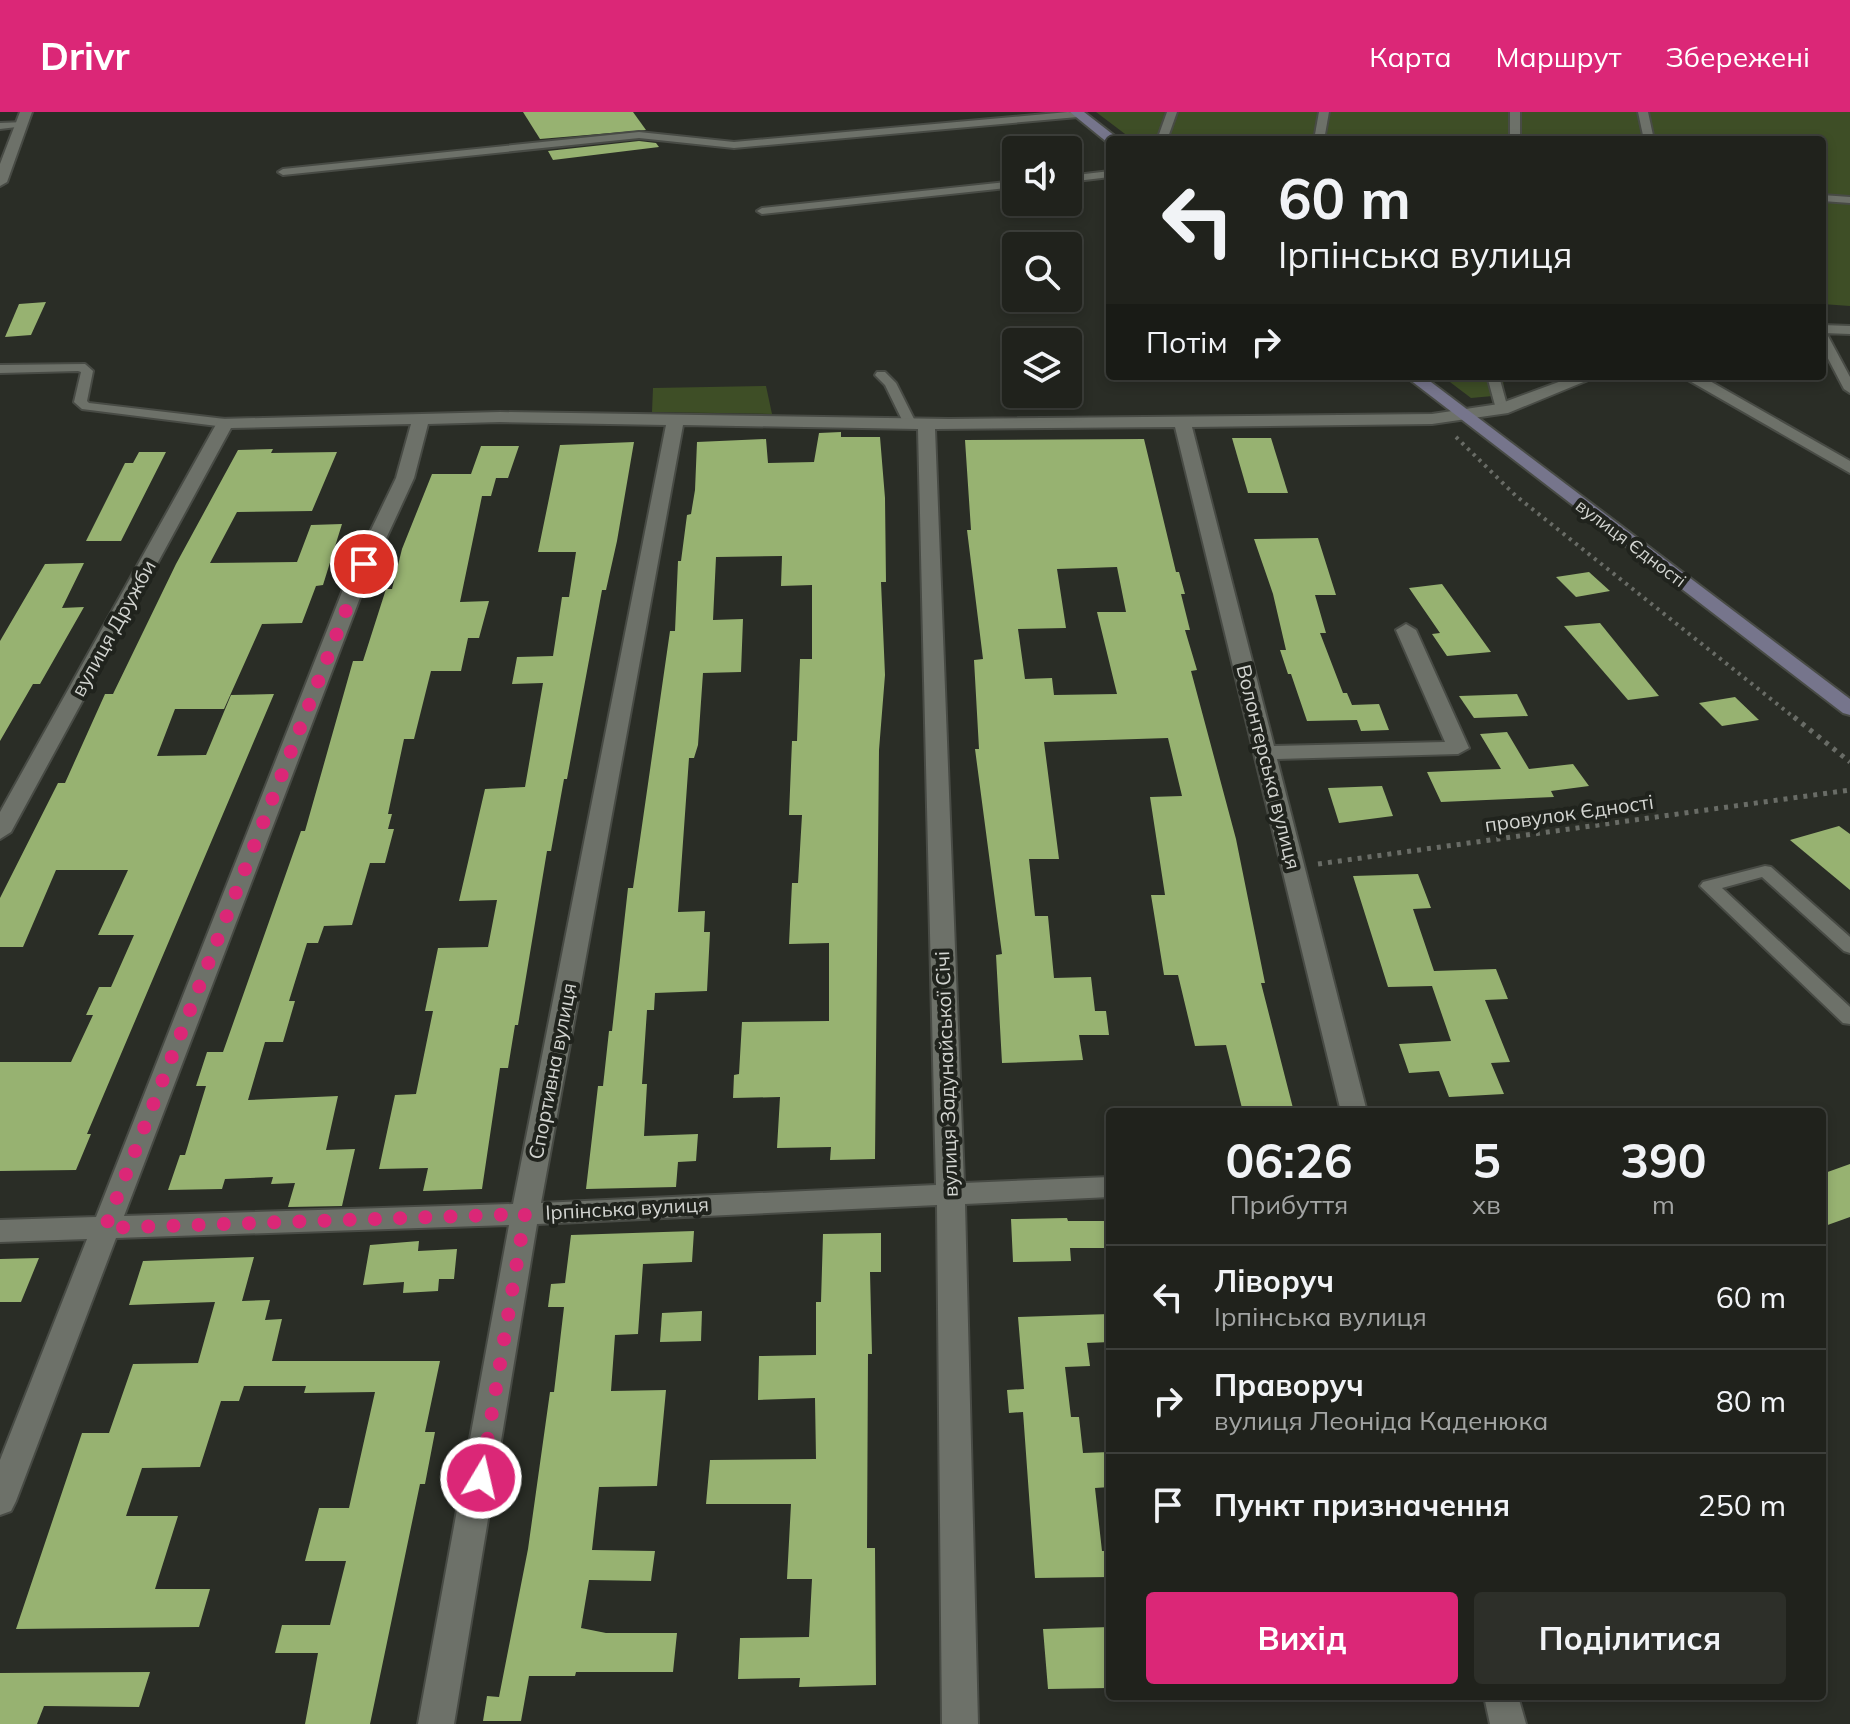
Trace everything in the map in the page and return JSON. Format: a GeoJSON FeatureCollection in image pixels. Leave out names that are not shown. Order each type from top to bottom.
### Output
{"type":"FeatureCollection","features":[{"type":"Feature","properties":{"kind":"main road"},"geometry":{"type":"LineString","coordinates":[[1077,113],[1108,136]]}},
{"type":"Feature","properties":{"kind":"main road","name":"вулиця Єдності"},"geometry":{"type":"LineString","coordinates":[[1418,380],[1850,709]]}},
{"type":"Feature","properties":{"kind":"street"},"geometry":{"type":"LineString","coordinates":[[0,182],[4,158],[24,118]]}},
{"type":"Feature","properties":{"kind":"street"},"geometry":{"type":"LineString","coordinates":[[225,423],[421,419],[1182,422],[1465,416],[1502,409],[1579,380]]}},
{"type":"Feature","properties":{"kind":"street"},"geometry":{"type":"LineString","coordinates":[[1696,380],[1850,468]]}},
{"type":"Feature","properties":{"kind":"street"},"geometry":{"type":"LineString","coordinates":[[0,1501],[356,582],[405,478],[421,419]]}},
{"type":"Feature","properties":{"kind":"street","name":"Спортивна вулиця"},"geometry":{"type":"LineString","coordinates":[[436,1724],[525,1214],[675,420]]}},
{"type":"Feature","properties":{"kind":"street","name":"Волонтерська вулиця"},"geometry":{"type":"LineString","coordinates":[[1182,422],[1353,1108]]}},
{"type":"Feature","properties":{"kind":"street","name":"вулиця Дружби"},"geometry":{"type":"LineString","coordinates":[[0,832],[225,423]]}},
{"type":"Feature","properties":{"kind":"street","name":"вулиця Задунайської Січі"},"geometry":{"type":"LineString","coordinates":[[918,423],[950,1193],[960,1724]]}},
{"type":"Feature","properties":{"kind":"street"},"geometry":{"type":"LineString","coordinates":[[1266,753],[1458,748],[1406,630]]}},
{"type":"Feature","properties":{"kind":"street","name":"Ірпінська вулиця"},"geometry":{"type":"LineString","coordinates":[[0,1231],[525,1214],[1106,1187]]}},
{"type":"Feature","properties":{"kind":"street"},"geometry":{"type":"LineString","coordinates":[[1502,1700],[1508,1724]]}},
{"type":"Feature","properties":{"kind":"lane"},"geometry":{"type":"LineString","coordinates":[[1163,136],[1172,112]]}},
{"type":"Feature","properties":{"kind":"lane"},"geometry":{"type":"LineString","coordinates":[[1320,136],[1324,112]]}},
{"type":"Feature","properties":{"kind":"lane"},"geometry":{"type":"LineString","coordinates":[[1515,112],[1515,136]]}},
{"type":"Feature","properties":{"kind":"lane"},"geometry":{"type":"LineString","coordinates":[[1643,112],[1648,136]]}},
{"type":"Feature","properties":{"kind":"lane"},"geometry":{"type":"LineString","coordinates":[[283,172],[639,135],[734,145],[1077,113]]}},
{"type":"Feature","properties":{"kind":"lane"},"geometry":{"type":"LineString","coordinates":[[0,126],[24,118]]}},
{"type":"Feature","properties":{"kind":"lane"},"geometry":{"type":"LineString","coordinates":[[1082,177],[1106,174]]}},
{"type":"Feature","properties":{"kind":"lane"},"geometry":{"type":"LineString","coordinates":[[762,211],[1002,185]]}},
{"type":"Feature","properties":{"kind":"lane"},"geometry":{"type":"LineString","coordinates":[[1826,198],[1850,200]]}},
{"type":"Feature","properties":{"kind":"lane"},"geometry":{"type":"LineString","coordinates":[[1826,329],[1850,330]]}},
{"type":"Feature","properties":{"kind":"lane"},"geometry":{"type":"LineString","coordinates":[[1826,344],[1850,389]]}},
{"type":"Feature","properties":{"kind":"lane"},"geometry":{"type":"LineString","coordinates":[[0,369],[81,367],[87,376],[80,402],[86,406],[225,423]]}},
{"type":"Feature","properties":{"kind":"lane"},"geometry":{"type":"LineString","coordinates":[[881,375],[918,423]]}},
{"type":"Feature","properties":{"kind":"lane"},"geometry":{"type":"LineString","coordinates":[[1494,380],[1502,409]]}},
{"type":"Feature","properties":{"kind":"lane"},"geometry":{"type":"LineString","coordinates":[[1850,947],[1765,871],[1709,886],[1850,1018]]}},
{"type":"Feature","properties":{"kind":"path"},"geometry":{"type":"LineString","coordinates":[[1447,429],[1516,496],[1850,762]]}},
{"type":"Feature","properties":{"kind":"path","name":"провулок Єдності"},"geometry":{"type":"LineString","coordinates":[[1293,868],[1850,790]]}},
{"type":"Feature","properties":{"kind":"green space"},"geometry":{"type":"Polygon","coordinates":[[[1096,112],[1850,112],[1850,306],[1826,304],[1826,136],[1128,136],[1096,112]]]}},
{"type":"Feature","properties":{"kind":"green space"},"geometry":{"type":"Polygon","coordinates":[[[1447,380],[1503,380],[1504,395],[1471,398],[1447,380]]]}},
{"type":"Feature","properties":{"kind":"green space"},"geometry":{"type":"Polygon","coordinates":[[[766,386],[772,414],[652,412],[653,388],[766,386]]]}},
{"type":"Feature","properties":{"kind":"building"},"geometry":{"type":"Polygon","coordinates":[[[523,112],[633,112],[646,130],[540,139],[523,112]]]}},
{"type":"Feature","properties":{"kind":"building"},"geometry":{"type":"Polygon","coordinates":[[[639,141],[656,143],[659,147],[553,160],[548,151],[639,141]]]}},
{"type":"Feature","properties":{"kind":"building"},"geometry":{"type":"Polygon","coordinates":[[[46,302],[31,335],[5,337],[19,304],[46,302]]]}},
{"type":"Feature","properties":{"kind":"building"},"geometry":{"type":"Polygon","coordinates":[[[841,432],[841,437],[880,437],[885,498],[886,582],[881,582],[885,675],[879,750],[875,1159],[830,1160],[831,1147],[777,1148],[780,1097],[733,1098],[734,1075],[739,1074],[742,1022],[829,1021],[829,943],[789,944],[792,883],[798,883],[802,815],[789,815],[792,741],[797,741],[800,659],[812,659],[812,585],[781,586],[782,556],[716,557],[713,620],[743,619],[741,672],[703,673],[698,745],[694,758],[689,758],[678,912],[705,911],[704,932],[710,932],[707,991],[655,993],[654,1010],[647,1010],[642,1084],[647,1084],[644,1136],[698,1134],[696,1161],[678,1162],[676,1187],[586,1189],[598,1086],[603,1086],[609,1031],[612,1031],[628,888],[633,888],[670,631],[675,631],[678,561],[681,561],[687,515],[691,514],[695,490],[697,442],[766,439],[768,463],[814,462],[819,433],[841,432]]]}},
{"type":"Feature","properties":{"kind":"building"},"geometry":{"type":"Polygon","coordinates":[[[1232,438],[1271,438],[1288,493],[1248,493],[1232,438]]]}},
{"type":"Feature","properties":{"kind":"building"},"geometry":{"type":"Polygon","coordinates":[[[1144,439],[1176,572],[1179,572],[1185,594],[1181,594],[1190,630],[1185,630],[1197,670],[1191,671],[1236,839],[1265,983],[1261,983],[1293,1108],[1242,1108],[1226,1045],[1195,1046],[1178,975],[1164,975],[1151,895],[1165,895],[1150,797],[1182,796],[1168,738],[1044,742],[1059,859],[1029,859],[1035,916],[1048,916],[1054,978],[1091,977],[1095,1011],[1106,1011],[1109,1035],[1079,1035],[1083,1060],[1002,1063],[996,955],[1002,954],[975,749],[979,749],[974,660],[983,659],[967,530],[971,530],[965,440],[1144,439]],[[1117,567],[1057,569],[1066,628],[1018,629],[1025,679],[1052,678],[1054,695],[1117,694],[1097,612],[1126,612],[1117,567]]]}},
{"type":"Feature","properties":{"kind":"building"},"geometry":{"type":"Polygon","coordinates":[[[634,442],[617,541],[606,590],[602,590],[567,779],[564,779],[551,851],[547,851],[518,1025],[515,1025],[508,1068],[500,1068],[482,1189],[423,1191],[428,1168],[379,1169],[395,1095],[416,1094],[433,1011],[425,1011],[438,948],[488,947],[497,900],[459,901],[485,789],[525,787],[543,683],[512,684],[517,657],[553,656],[562,597],[569,597],[576,552],[538,552],[560,445],[634,442]]]}},
{"type":"Feature","properties":{"kind":"building"},"geometry":{"type":"Polygon","coordinates":[[[481,446],[519,446],[508,478],[496,478],[491,496],[482,496],[460,602],[489,601],[479,638],[468,638],[461,671],[431,671],[414,739],[404,739],[388,814],[392,814],[388,829],[394,829],[385,863],[370,863],[352,925],[324,926],[318,943],[307,943],[289,1001],[295,1001],[283,1042],[265,1042],[248,1100],[338,1096],[326,1150],[355,1149],[342,1206],[288,1207],[295,1183],[271,1184],[273,1177],[225,1179],[222,1189],[168,1190],[180,1155],[185,1155],[206,1086],[196,1086],[207,1052],[223,1052],[301,831],[305,831],[353,661],[363,661],[386,589],[392,589],[402,549],[432,474],[471,474],[481,446]]]}},
{"type":"Feature","properties":{"kind":"building"},"geometry":{"type":"Polygon","coordinates":[[[273,449],[271,453],[337,452],[312,511],[237,512],[210,563],[297,562],[311,525],[342,524],[323,585],[316,586],[302,623],[262,624],[224,709],[175,709],[157,756],[206,755],[231,695],[274,694],[87,1134],[91,1134],[76,1170],[0,1171],[0,1062],[71,1062],[93,1015],[86,1015],[99,987],[111,987],[134,935],[98,935],[128,870],[56,870],[23,947],[0,947],[0,898],[58,783],[65,783],[105,694],[113,694],[176,564],[238,450],[273,449]]]}},
{"type":"Feature","properties":{"kind":"building"},"geometry":{"type":"Polygon","coordinates":[[[139,452],[166,452],[121,541],[86,541],[125,463],[133,463],[139,452]]]}},
{"type":"Feature","properties":{"kind":"building"},"geometry":{"type":"Polygon","coordinates":[[[1318,538],[1336,595],[1315,595],[1326,633],[1320,633],[1343,693],[1347,693],[1352,705],[1379,704],[1389,730],[1361,731],[1357,720],[1307,721],[1291,674],[1288,674],[1280,650],[1286,650],[1273,594],[1254,539],[1318,538]]]}},
{"type":"Feature","properties":{"kind":"building"},"geometry":{"type":"Polygon","coordinates":[[[84,563],[62,608],[84,607],[40,684],[33,684],[0,741],[0,641],[45,564],[84,563]]]}},
{"type":"Feature","properties":{"kind":"building"},"geometry":{"type":"Polygon","coordinates":[[[1589,572],[1610,591],[1576,597],[1556,577],[1589,572]]]}},
{"type":"Feature","properties":{"kind":"building"},"geometry":{"type":"Polygon","coordinates":[[[1442,584],[1491,652],[1447,656],[1432,634],[1440,633],[1409,588],[1442,584]]]}},
{"type":"Feature","properties":{"kind":"building"},"geometry":{"type":"Polygon","coordinates":[[[1600,623],[1659,696],[1628,700],[1564,626],[1600,623]]]}},
{"type":"Feature","properties":{"kind":"building"},"geometry":{"type":"Polygon","coordinates":[[[1517,694],[1528,716],[1474,718],[1459,696],[1517,694]]]}},
{"type":"Feature","properties":{"kind":"building"},"geometry":{"type":"Polygon","coordinates":[[[1735,697],[1759,720],[1722,726],[1699,703],[1735,697]]]}},
{"type":"Feature","properties":{"kind":"building"},"geometry":{"type":"Polygon","coordinates":[[[1507,732],[1529,769],[1573,764],[1589,786],[1551,791],[1554,797],[1441,802],[1427,772],[1501,769],[1480,734],[1507,732]]]}},
{"type":"Feature","properties":{"kind":"building"},"geometry":{"type":"Polygon","coordinates":[[[1382,786],[1393,816],[1339,823],[1328,788],[1382,786]]]}},
{"type":"Feature","properties":{"kind":"building"},"geometry":{"type":"Polygon","coordinates":[[[1839,826],[1850,834],[1850,890],[1790,840],[1839,826]]]}},
{"type":"Feature","properties":{"kind":"building"},"geometry":{"type":"Polygon","coordinates":[[[1418,874],[1431,908],[1413,909],[1434,971],[1496,969],[1508,999],[1485,1000],[1510,1062],[1491,1063],[1504,1094],[1449,1097],[1439,1071],[1409,1073],[1399,1044],[1451,1041],[1432,986],[1388,987],[1353,876],[1418,874]]]}},
{"type":"Feature","properties":{"kind":"building"},"geometry":{"type":"Polygon","coordinates":[[[1850,1164],[1850,1217],[1826,1226],[1826,1173],[1850,1164]]]}},
{"type":"Feature","properties":{"kind":"building"},"geometry":{"type":"Polygon","coordinates":[[[1011,1219],[1106,1221],[1106,1248],[1070,1248],[1071,1261],[1013,1262],[1011,1219]]]}},
{"type":"Feature","properties":{"kind":"building"},"geometry":{"type":"Polygon","coordinates":[[[694,1231],[692,1262],[643,1264],[638,1334],[615,1335],[611,1391],[666,1390],[657,1486],[599,1487],[592,1550],[655,1551],[651,1581],[589,1580],[581,1628],[606,1633],[677,1633],[673,1672],[576,1672],[575,1676],[529,1676],[521,1721],[483,1721],[487,1696],[499,1697],[528,1549],[550,1392],[554,1392],[564,1307],[548,1307],[551,1284],[565,1283],[571,1235],[694,1231]]]}},
{"type":"Feature","properties":{"kind":"building"},"geometry":{"type":"Polygon","coordinates":[[[881,1233],[881,1272],[870,1272],[872,1354],[868,1354],[867,1548],[875,1548],[876,1685],[799,1687],[800,1678],[738,1679],[740,1638],[809,1637],[812,1579],[787,1579],[791,1504],[706,1504],[710,1460],[816,1459],[815,1398],[758,1400],[759,1356],[816,1355],[816,1302],[821,1302],[823,1234],[881,1233]]]}},
{"type":"Feature","properties":{"kind":"building"},"geometry":{"type":"Polygon","coordinates":[[[419,1241],[418,1251],[457,1249],[454,1279],[439,1279],[438,1291],[403,1293],[404,1282],[363,1285],[370,1245],[419,1241]]]}},
{"type":"Feature","properties":{"kind":"building"},"geometry":{"type":"Polygon","coordinates":[[[254,1257],[242,1301],[270,1300],[265,1320],[282,1319],[272,1361],[440,1361],[425,1432],[435,1432],[425,1484],[420,1484],[370,1724],[305,1724],[318,1653],[275,1653],[282,1625],[330,1625],[346,1561],[305,1561],[319,1508],[349,1508],[375,1392],[304,1393],[306,1386],[244,1386],[239,1401],[221,1401],[200,1467],[142,1468],[126,1516],[178,1516],[155,1589],[210,1589],[199,1627],[16,1629],[82,1433],[109,1433],[133,1364],[198,1363],[215,1302],[129,1305],[143,1261],[254,1257]]]}},
{"type":"Feature","properties":{"kind":"building"},"geometry":{"type":"Polygon","coordinates":[[[39,1258],[21,1302],[0,1302],[0,1259],[39,1258]]]}},
{"type":"Feature","properties":{"kind":"building"},"geometry":{"type":"Polygon","coordinates":[[[702,1311],[701,1341],[660,1342],[662,1313],[702,1311]]]}},
{"type":"Feature","properties":{"kind":"building"},"geometry":{"type":"Polygon","coordinates":[[[1106,1314],[1106,1342],[1087,1343],[1090,1366],[1065,1367],[1071,1417],[1079,1417],[1083,1453],[1106,1452],[1106,1487],[1095,1488],[1102,1551],[1106,1551],[1106,1577],[1035,1578],[1023,1412],[1009,1413],[1007,1390],[1024,1389],[1018,1317],[1106,1314]]]}},
{"type":"Feature","properties":{"kind":"building"},"geometry":{"type":"Polygon","coordinates":[[[1106,1627],[1106,1688],[1048,1689],[1043,1629],[1106,1627]]]}},
{"type":"Feature","properties":{"kind":"building"},"geometry":{"type":"Polygon","coordinates":[[[150,1672],[139,1707],[44,1706],[37,1724],[0,1724],[0,1673],[150,1672]]]}},
{"type":"Feature","properties":{"kind":"route"},"geometry":{"type":"LineString","coordinates":[[364,564],[105,1228],[525,1214],[481,1478]]}}]}
